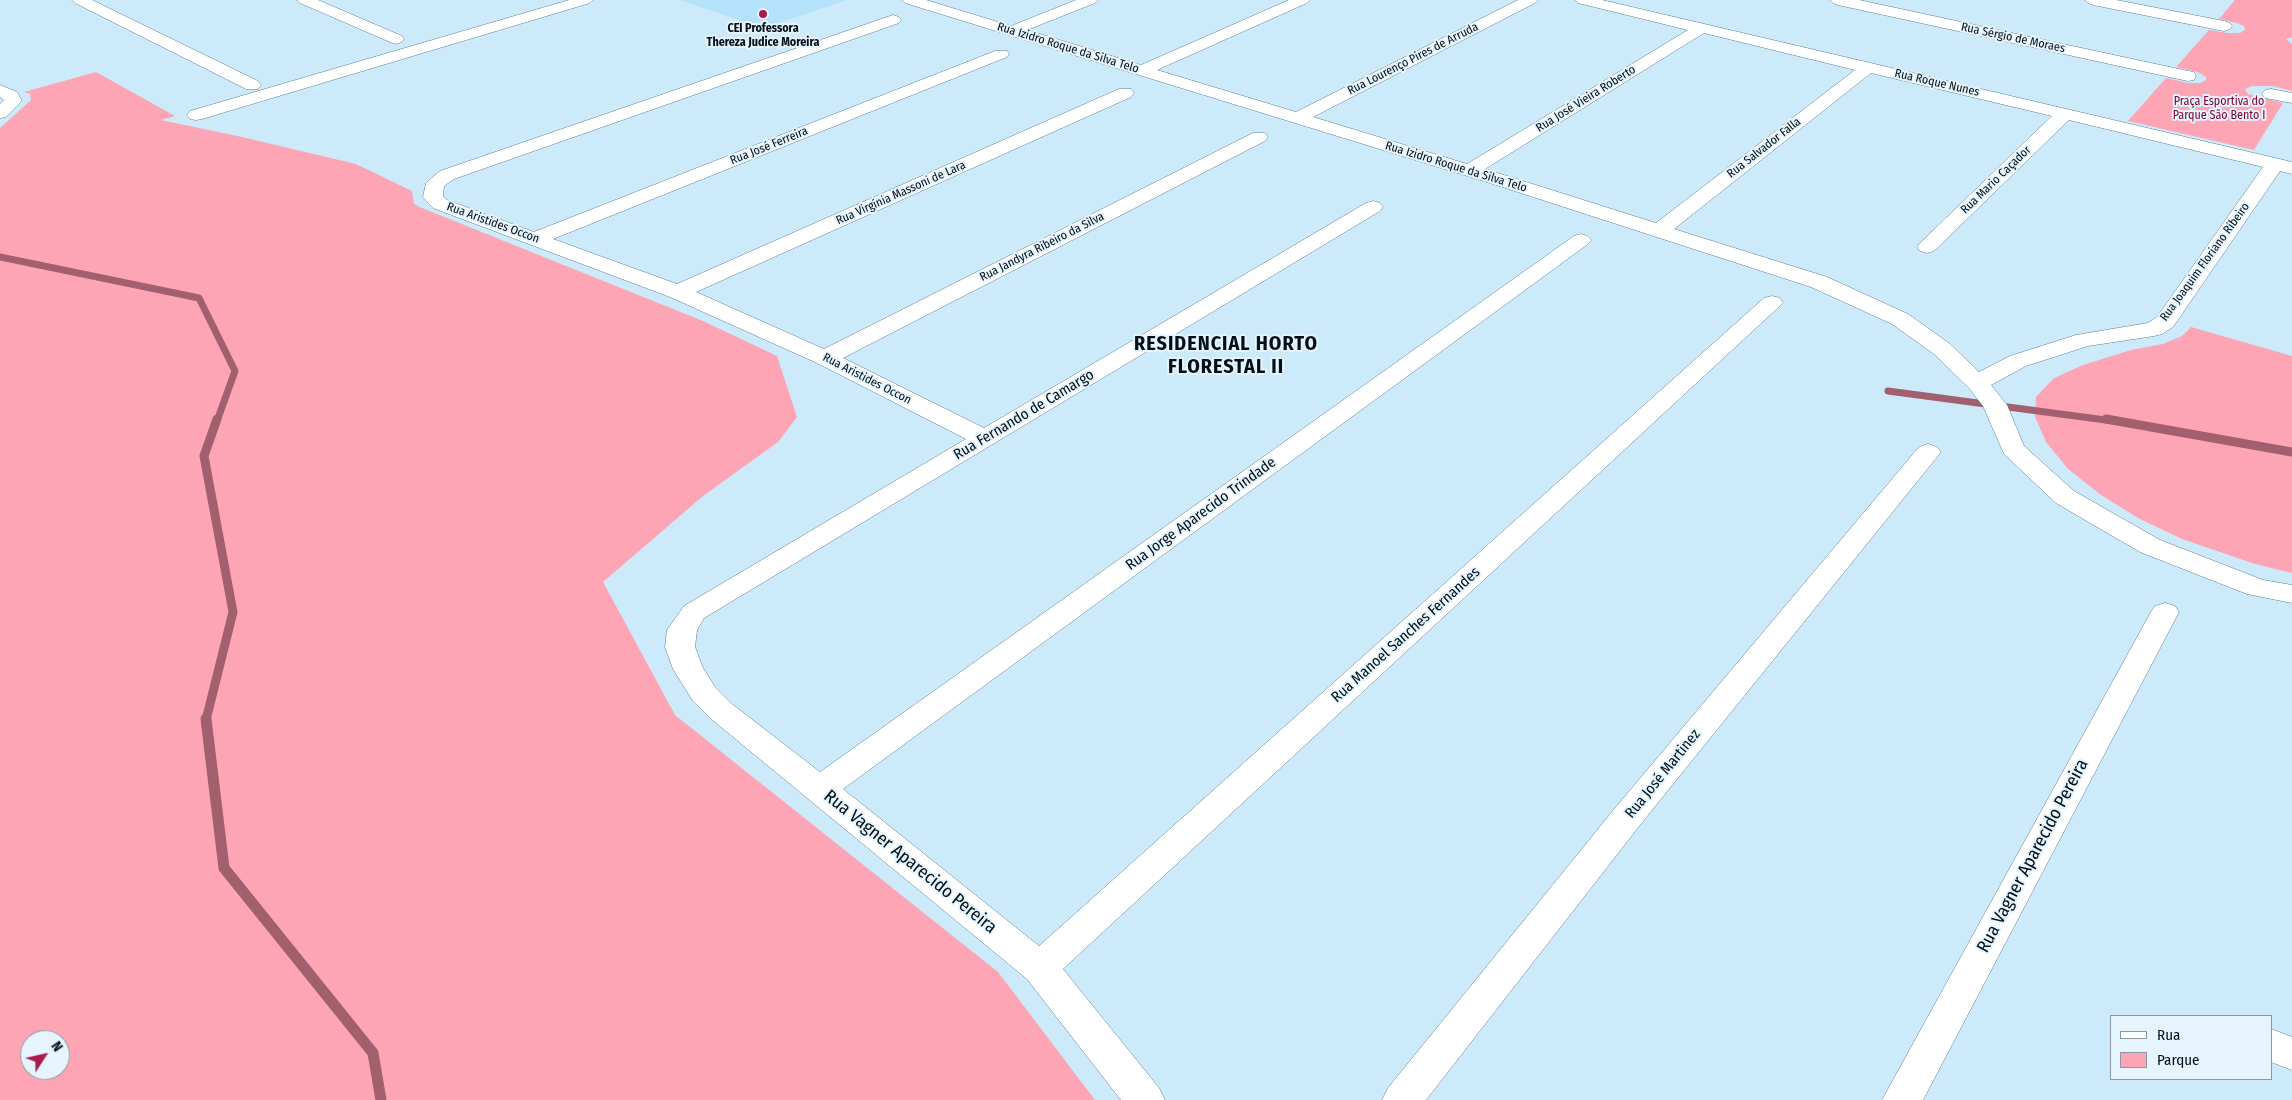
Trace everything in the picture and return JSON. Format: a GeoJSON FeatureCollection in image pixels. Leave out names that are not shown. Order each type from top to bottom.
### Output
{"type":"FeatureCollection","features":[{"type":"Feature","properties":{"kind":"street"},"geometry":{"type":"LineString","coordinates":[[80,0],[252,85]]}},
{"type":"Feature","properties":{"kind":"street"},"geometry":{"type":"LineString","coordinates":[[305,0],[396,39]]}},
{"type":"Feature","properties":{"kind":"street"},"geometry":{"type":"LineString","coordinates":[[196,115],[585,0]]}},
{"type":"Feature","properties":{"kind":"street","name":"Rua Izidro Roque da Silva Telo"},"geometry":{"type":"LineString","coordinates":[[910,0],[1296,119],[1470,170],[1819,282],[1900,319],[1942,350],[1977,383],[1995,404],[2013,449],[2065,497],[2150,546],[2257,588],[2292,594]]}},
{"type":"Feature","properties":{"kind":"street"},"geometry":{"type":"LineString","coordinates":[[1011,31],[1090,0]]}},
{"type":"Feature","properties":{"kind":"street"},"geometry":{"type":"LineString","coordinates":[[1141,71],[1302,0]]}},
{"type":"Feature","properties":{"kind":"street","name":"Rua Lourenço Pires de Arruda"},"geometry":{"type":"LineString","coordinates":[[1296,119],[1530,0]]}},
{"type":"Feature","properties":{"kind":"street","name":"Rua Roque Nunes"},"geometry":{"type":"LineString","coordinates":[[1583,0],[2284,166]]}},
{"type":"Feature","properties":{"kind":"street","name":"Rua Sérgio de Moraes"},"geometry":{"type":"LineString","coordinates":[[1838,0],[2188,76]]}},
{"type":"Feature","properties":{"kind":"street"},"geometry":{"type":"LineString","coordinates":[[2094,0],[2224,26]]}},
{"type":"Feature","properties":{"kind":"street","name":"Rua Aristides Occon"},"geometry":{"type":"LineString","coordinates":[[893,20],[447,175],[436,183],[433,190],[434,197],[440,204],[678,292],[825,358],[984,438]]}},
{"type":"Feature","properties":{"kind":"street","name":"Rua José Vieira Roberto"},"geometry":{"type":"LineString","coordinates":[[1470,170],[1702,28]]}},
{"type":"Feature","properties":{"kind":"street","name":"Rua José Ferreira"},"geometry":{"type":"LineString","coordinates":[[536,238],[1001,54]]}},
{"type":"Feature","properties":{"kind":"street","name":"Rua Salvador Falla"},"geometry":{"type":"LineString","coordinates":[[1660,230],[1869,67]]}},
{"type":"Feature","properties":{"kind":"street"},"geometry":{"type":"LineString","coordinates":[[0,90],[10,96],[13,101],[0,113]]}},
{"type":"Feature","properties":{"kind":"street","name":"Rua Virgínia Massoni de Lara"},"geometry":{"type":"LineString","coordinates":[[678,292],[1125,93]]}},
{"type":"Feature","properties":{"kind":"street"},"geometry":{"type":"LineString","coordinates":[[2271,94],[2292,98]]}},
{"type":"Feature","properties":{"kind":"street","name":"Rua Mario Caçador"},"geometry":{"type":"LineString","coordinates":[[1927,247],[2065,114]]}},
{"type":"Feature","properties":{"kind":"street","name":"Rua Jandyra Ribeiro da Silva"},"geometry":{"type":"LineString","coordinates":[[825,358],[1259,137]]}},
{"type":"Feature","properties":{"kind":"street","name":"Rua Joaquim Floriano Ribeiro"},"geometry":{"type":"LineString","coordinates":[[1977,383],[2018,361],[2084,340],[2154,329],[2165,322],[2284,166]]}},
{"type":"Feature","properties":{"kind":"street","name":"Rua Fernando de Camargo"},"geometry":{"type":"LineString","coordinates":[[682,630],[694,612],[713,600],[1372,207]]}},
{"type":"Feature","properties":{"kind":"street","name":"Rua Jorge Aparecido Trindade"},"geometry":{"type":"LineString","coordinates":[[820,789],[1581,240]]}},
{"type":"Feature","properties":{"kind":"street","name":"Rua Manoel Sanches Fernandes"},"geometry":{"type":"LineString","coordinates":[[1040,968],[1772,303]]}},
{"type":"Feature","properties":{"kind":"street","name":"Rua José Martinez"},"geometry":{"type":"LineString","coordinates":[[1402,1100],[1628,816],[1928,452]]}},
{"type":"Feature","properties":{"kind":"street","name":"Rua Vagner Aparecido Pereira"},"geometry":{"type":"LineString","coordinates":[[1902,1100],[2165,612]]}},
{"type":"Feature","properties":{"kind":"street","name":"Rua Vagner Aparecido Pereira"},"geometry":{"type":"LineString","coordinates":[[682,630],[680,647],[688,669],[704,694],[721,711],[1040,968],[1145,1100]]}},
{"type":"Feature","properties":{"kind":"street"},"geometry":{"type":"LineString","coordinates":[[2272,1045],[2292,1054]]}},
{"type":"Feature","properties":{"kind":"shaded area","name":"CEI Professora Thereza Judice Moreira"},"geometry":{"type":"Polygon","coordinates":[[[679,0],[847,0],[763,28],[679,0]]]}},
{"type":"Feature","properties":{"kind":"green space","name":"Praça Esportiva do Parque São Bento I"},"geometry":{"type":"Polygon","coordinates":[[[2235,0],[2292,0],[2292,37],[2286,39],[2292,44],[2292,91],[2273,86],[2253,86],[2245,89],[2248,94],[2283,103],[2254,150],[2128,121],[2166,78],[2188,83],[2200,83],[2206,80],[2206,77],[2198,72],[2176,67],[2209,30],[2240,33],[2245,30],[2244,26],[2237,23],[2219,19],[2235,0]]]}},
{"type":"Feature","properties":{"kind":"green space"},"geometry":{"type":"Polygon","coordinates":[[[96,72],[175,116],[161,120],[356,164],[412,191],[414,204],[422,208],[703,321],[777,356],[797,417],[778,442],[703,496],[603,582],[675,715],[998,972],[1095,1100],[0,1100],[0,128],[31,100],[30,94],[24,92],[96,72]]]}},
{"type":"Feature","properties":{"kind":"green space"},"geometry":{"type":"Polygon","coordinates":[[[2191,327],[2292,356],[2292,573],[2255,564],[2182,539],[2138,518],[2101,495],[2068,469],[2046,442],[2035,417],[2036,397],[2054,378],[2083,365],[2131,350],[2163,344],[2182,336],[2191,327]]]}},
{"type":"Feature","properties":{"kind":"waterway"},"geometry":{"type":"LineString","coordinates":[[0,257],[199,298],[235,371],[217,421]]}},
{"type":"Feature","properties":{"kind":"waterway"},"geometry":{"type":"LineString","coordinates":[[1888,391],[2113,421]]}},
{"type":"Feature","properties":{"kind":"waterway"},"geometry":{"type":"LineString","coordinates":[[206,720],[233,612],[204,456],[217,419]]}},
{"type":"Feature","properties":{"kind":"waterway"},"geometry":{"type":"LineString","coordinates":[[2106,419],[2292,452]]}},
{"type":"Feature","properties":{"kind":"waterway"},"geometry":{"type":"LineString","coordinates":[[206,720],[224,868],[373,1053],[381,1100]]}},
{"type":"Feature","properties":{"kind":"place","name":"CEI Professora Thereza Judice Moreira"},"geometry":{"type":"Point","coordinates":[763,14]}},
{"type":"Feature","properties":{"kind":"district","name":"RESIDENCIAL HORTO FLORESTAL II"},"geometry":{"type":"Point","coordinates":[1226,356]}}]}
